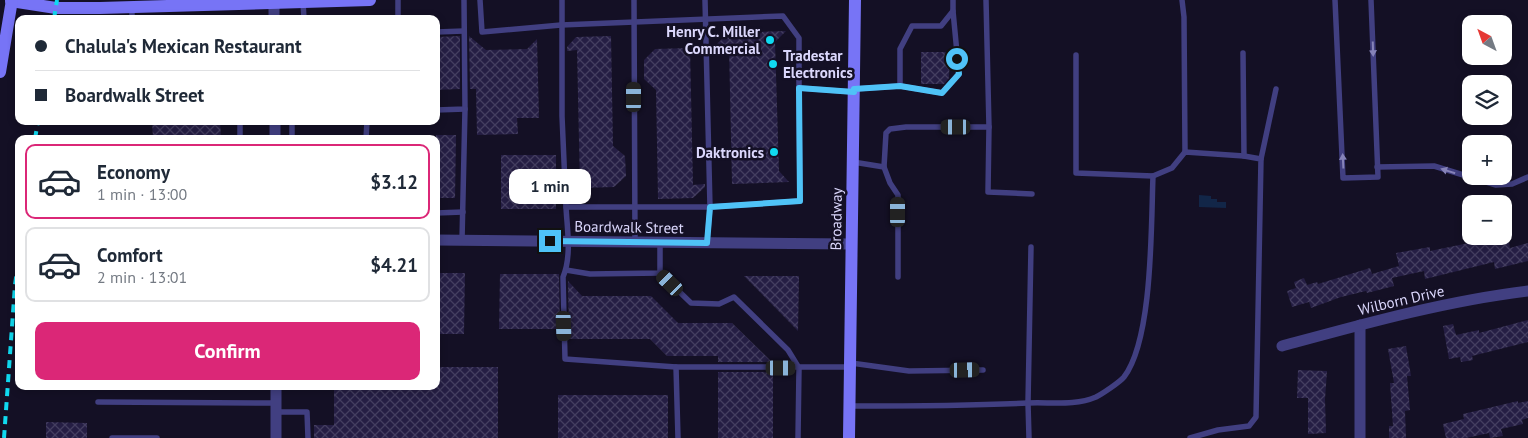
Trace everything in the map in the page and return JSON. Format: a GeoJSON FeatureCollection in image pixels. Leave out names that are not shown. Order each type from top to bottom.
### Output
{"type":"FeatureCollection","features":[{"type":"Feature","properties":{"kind":"main road"},"geometry":{"type":"LineString","coordinates":[[0,72],[10,0],[56,8],[100,4],[132,13],[274,3],[370,0]]}},
{"type":"Feature","properties":{"kind":"main road","name":"Broadway"},"geometry":{"type":"LineString","coordinates":[[850,438],[855,0]]}},
{"type":"Feature","properties":{"kind":"street"},"geometry":{"type":"LineString","coordinates":[[274,3],[274,15]]}},
{"type":"Feature","properties":{"kind":"street","name":"Boardwalk Street"},"geometry":{"type":"LineString","coordinates":[[440,240],[851,244]]}},
{"type":"Feature","properties":{"kind":"street","name":"Wilborn Drive"},"geometry":{"type":"LineString","coordinates":[[1282,346],[1360,325],[1496,295],[1528,291]]}},
{"type":"Feature","properties":{"kind":"street"},"geometry":{"type":"LineString","coordinates":[[1360,325],[1360,438]]}},
{"type":"Feature","properties":{"kind":"street"},"geometry":{"type":"LineString","coordinates":[[276,390],[276,438]]}},
{"type":"Feature","properties":{"kind":"lane"},"geometry":{"type":"LineString","coordinates":[[398,0],[398,15]]}},
{"type":"Feature","properties":{"kind":"lane"},"geometry":{"type":"LineString","coordinates":[[462,240],[464,0]]}},
{"type":"Feature","properties":{"kind":"lane"},"geometry":{"type":"LineString","coordinates":[[480,0],[482,32],[561,25],[783,16],[800,38],[800,201],[710,207],[566,207]]}},
{"type":"Feature","properties":{"kind":"lane"},"geometry":{"type":"LineString","coordinates":[[562,0],[562,116],[568,242],[566,270],[563,276],[566,359],[676,367],[799,368],[851,365],[909,371],[983,370]]}},
{"type":"Feature","properties":{"kind":"lane"},"geometry":{"type":"LineString","coordinates":[[634,0],[635,242]]}},
{"type":"Feature","properties":{"kind":"lane"},"geometry":{"type":"LineString","coordinates":[[705,0],[710,207],[707,243]]}},
{"type":"Feature","properties":{"kind":"lane"},"geometry":{"type":"LineString","coordinates":[[799,88],[854,91],[900,86],[942,93],[959,74],[953,0]]}},
{"type":"Feature","properties":{"kind":"lane"},"geometry":{"type":"LineString","coordinates":[[986,0],[989,127],[988,192],[1032,194]]}},
{"type":"Feature","properties":{"kind":"lane"},"geometry":{"type":"LineString","coordinates":[[1076,55],[1076,173],[1153,176],[1172,168],[1185,152],[1184,17],[1182,0]]}},
{"type":"Feature","properties":{"kind":"lane"},"geometry":{"type":"LineString","coordinates":[[1335,0],[1343,178],[1378,177],[1371,0]]}},
{"type":"Feature","properties":{"kind":"lane"},"geometry":{"type":"LineString","coordinates":[[303,2],[304,15]]}},
{"type":"Feature","properties":{"kind":"lane"},"geometry":{"type":"LineString","coordinates":[[900,86],[900,49],[912,26],[941,26],[953,11]]}},
{"type":"Feature","properties":{"kind":"lane"},"geometry":{"type":"LineString","coordinates":[[440,32],[464,31]]}},
{"type":"Feature","properties":{"kind":"lane"},"geometry":{"type":"LineString","coordinates":[[1244,54],[1244,156]]}},
{"type":"Feature","properties":{"kind":"lane"},"geometry":{"type":"LineString","coordinates":[[1190,438],[1218,430],[1249,426],[1256,417],[1261,159],[1276,89]]}},
{"type":"Feature","properties":{"kind":"lane"},"geometry":{"type":"LineString","coordinates":[[440,110],[464,109]]}},
{"type":"Feature","properties":{"kind":"lane"},"geometry":{"type":"LineString","coordinates":[[898,278],[898,195],[890,183],[884,167],[886,133],[890,129],[906,127],[989,127]]}},
{"type":"Feature","properties":{"kind":"lane"},"geometry":{"type":"LineString","coordinates":[[1185,152],[1261,159]]}},
{"type":"Feature","properties":{"kind":"lane"},"geometry":{"type":"LineString","coordinates":[[853,162],[884,167]]}},
{"type":"Feature","properties":{"kind":"lane"},"geometry":{"type":"LineString","coordinates":[[1377,167],[1434,166],[1496,185],[1512,184],[1528,177]]}},
{"type":"Feature","properties":{"kind":"lane"},"geometry":{"type":"LineString","coordinates":[[850,406],[974,406],[1071,403],[1096,397],[1123,378],[1133,360],[1141,334],[1149,269],[1153,176]]}},
{"type":"Feature","properties":{"kind":"lane"},"geometry":{"type":"LineString","coordinates":[[440,212],[463,212]]}},
{"type":"Feature","properties":{"kind":"lane"},"geometry":{"type":"LineString","coordinates":[[660,243],[660,273]]}},
{"type":"Feature","properties":{"kind":"lane"},"geometry":{"type":"LineString","coordinates":[[1029,438],[1031,247]]}},
{"type":"Feature","properties":{"kind":"lane"},"geometry":{"type":"LineString","coordinates":[[566,270],[590,274],[660,273],[691,303],[719,304],[734,297],[788,350],[799,368],[798,438]]}},
{"type":"Feature","properties":{"kind":"lane"},"geometry":{"type":"LineString","coordinates":[[676,367],[678,438]]}},
{"type":"Feature","properties":{"kind":"lane"},"geometry":{"type":"LineString","coordinates":[[98,402],[276,408],[307,412],[308,438]]}},
{"type":"Feature","properties":{"kind":"lane"},"geometry":{"type":"LineString","coordinates":[[112,438],[157,438]]}},
{"type":"Feature","properties":{"kind":"water"},"geometry":{"type":"Polygon","coordinates":[[[1199,195],[1211,196],[1211,199],[1217,199],[1217,202],[1226,202],[1226,208],[1199,207],[1199,195]]]}},
{"type":"Feature","properties":{"kind":"building"},"geometry":{"type":"Polygon","coordinates":[[[786,31],[775,42],[779,171],[789,182],[732,184],[729,47],[714,47],[728,33],[786,31]]]}},
{"type":"Feature","properties":{"kind":"building"},"geometry":{"type":"Polygon","coordinates":[[[460,36],[460,89],[440,90],[440,37],[460,36]]]}},
{"type":"Feature","properties":{"kind":"building"},"geometry":{"type":"Polygon","coordinates":[[[469,36],[486,50],[527,49],[537,39],[539,118],[517,118],[518,134],[477,135],[476,89],[470,89],[469,36]]]}},
{"type":"Feature","properties":{"kind":"building"},"geometry":{"type":"Polygon","coordinates":[[[611,36],[613,146],[625,156],[626,176],[614,187],[580,188],[577,50],[567,51],[567,47],[576,37],[611,36]]]}},
{"type":"Feature","properties":{"kind":"building"},"geometry":{"type":"Polygon","coordinates":[[[690,48],[693,185],[705,184],[705,187],[693,198],[658,199],[656,90],[644,79],[644,60],[655,49],[690,48]]]}},
{"type":"Feature","properties":{"kind":"building"},"geometry":{"type":"Polygon","coordinates":[[[921,52],[950,52],[949,78],[944,84],[921,84],[921,52]]]}},
{"type":"Feature","properties":{"kind":"building"},"geometry":{"type":"Polygon","coordinates":[[[152,125],[220,125],[221,135],[153,135],[152,125]]]}},
{"type":"Feature","properties":{"kind":"building"},"geometry":{"type":"Polygon","coordinates":[[[440,135],[456,135],[455,198],[440,198],[440,135]]]}},
{"type":"Feature","properties":{"kind":"building"},"geometry":{"type":"Polygon","coordinates":[[[501,155],[556,155],[556,209],[501,209],[501,155]]]}},
{"type":"Feature","properties":{"kind":"building"},"geometry":{"type":"Polygon","coordinates":[[[1528,243],[1528,261],[1495,269],[1494,262],[1425,279],[1424,271],[1392,278],[1394,286],[1341,297],[1311,308],[1309,302],[1292,307],[1287,291],[1296,288],[1294,282],[1304,278],[1307,285],[1317,282],[1318,284],[1370,268],[1372,274],[1399,266],[1396,253],[1430,247],[1430,251],[1462,244],[1510,245],[1510,248],[1528,243]]]}},
{"type":"Feature","properties":{"kind":"building"},"geometry":{"type":"Polygon","coordinates":[[[440,273],[465,273],[464,334],[440,334],[440,273]]]}},
{"type":"Feature","properties":{"kind":"building"},"geometry":{"type":"Polygon","coordinates":[[[500,274],[559,274],[560,329],[499,329],[500,274]]]}},
{"type":"Feature","properties":{"kind":"building"},"geometry":{"type":"Polygon","coordinates":[[[744,276],[799,276],[798,331],[744,276]]]}},
{"type":"Feature","properties":{"kind":"building"},"geometry":{"type":"Polygon","coordinates":[[[568,281],[582,296],[651,296],[678,323],[732,323],[772,362],[718,362],[718,356],[667,356],[650,339],[569,339],[568,281]]]}},
{"type":"Feature","properties":{"kind":"building"},"geometry":{"type":"Polygon","coordinates":[[[1528,320],[1528,342],[1472,356],[1473,360],[1461,362],[1460,357],[1449,359],[1443,326],[1453,324],[1456,335],[1479,330],[1479,333],[1528,320]]]}},
{"type":"Feature","properties":{"kind":"building"},"geometry":{"type":"Polygon","coordinates":[[[1406,346],[1411,376],[1407,376],[1410,410],[1405,411],[1406,438],[1389,438],[1389,426],[1393,426],[1390,383],[1394,383],[1388,349],[1406,346]]]}},
{"type":"Feature","properties":{"kind":"building"},"geometry":{"type":"Polygon","coordinates":[[[440,367],[498,367],[498,438],[314,438],[314,425],[334,425],[334,390],[440,390],[440,367]]]}},
{"type":"Feature","properties":{"kind":"building"},"geometry":{"type":"Polygon","coordinates":[[[1298,370],[1327,371],[1325,399],[1326,433],[1308,434],[1308,398],[1297,398],[1298,370]]]}},
{"type":"Feature","properties":{"kind":"building"},"geometry":{"type":"Polygon","coordinates":[[[718,372],[773,372],[773,438],[718,438],[718,372]]]}},
{"type":"Feature","properties":{"kind":"building"},"geometry":{"type":"Polygon","coordinates":[[[558,395],[668,395],[668,438],[558,438],[558,395]]]}},
{"type":"Feature","properties":{"kind":"building"},"geometry":{"type":"Polygon","coordinates":[[[1518,401],[1518,403],[1528,401],[1528,418],[1522,420],[1523,424],[1501,429],[1503,436],[1490,438],[1489,433],[1466,438],[1446,438],[1443,424],[1464,419],[1463,414],[1518,401]]]}},
{"type":"Feature","properties":{"kind":"building"},"geometry":{"type":"Polygon","coordinates":[[[46,422],[87,423],[87,438],[46,438],[46,422]]]}},
{"type":"Feature","properties":{"kind":"railway"},"geometry":{"type":"LineString","coordinates":[[55,15],[57,0]]}},
{"type":"Feature","properties":{"kind":"railway"},"geometry":{"type":"LineString","coordinates":[[36,135],[37,125]]}},
{"type":"Feature","properties":{"kind":"railway"},"geometry":{"type":"LineString","coordinates":[[4,438],[15,285]]}},
{"type":"Feature","properties":{"kind":"place","name":"Henry C. Miller Commercial"},"geometry":{"type":"Point","coordinates":[770,40]}},
{"type":"Feature","properties":{"kind":"place","name":"Tradestar Electronics"},"geometry":{"type":"Point","coordinates":[773,64]}},
{"type":"Feature","properties":{"kind":"place","name":"Daktronics"},"geometry":{"type":"Point","coordinates":[774,152]}},
{"type":"Feature","properties":{"kind":"route"},"geometry":{"type":"LineString","coordinates":[[550,241],[707,243],[710,207],[800,201],[799,88],[854,92],[854,89],[900,86],[942,93],[959,74],[957,59]]}}]}
